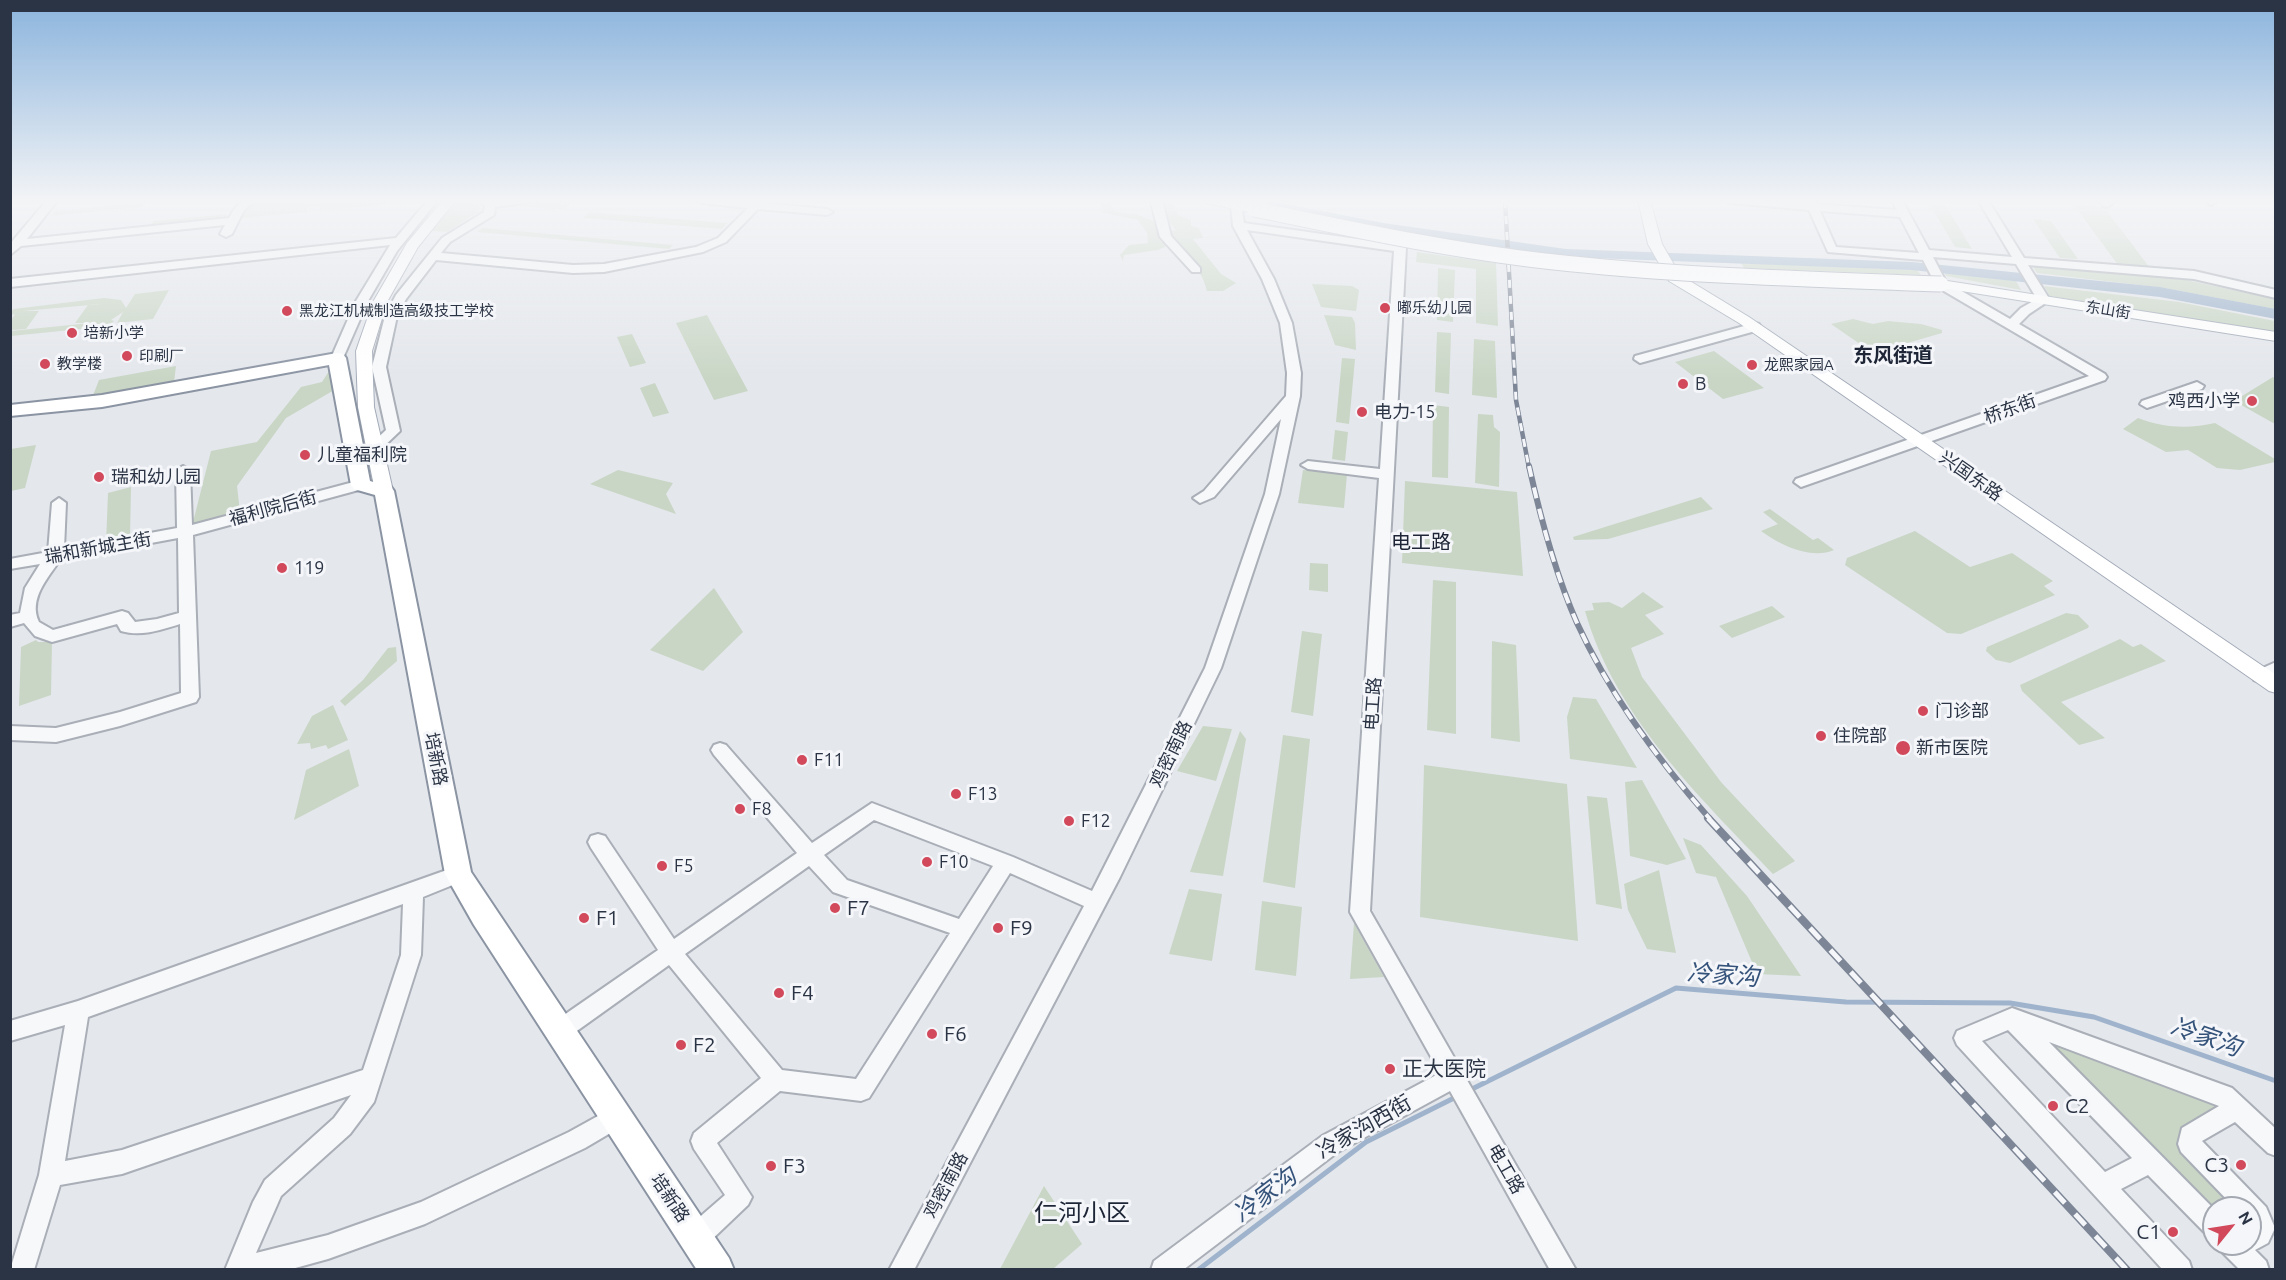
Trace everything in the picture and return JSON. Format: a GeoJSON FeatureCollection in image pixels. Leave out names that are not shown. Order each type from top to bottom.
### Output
{"type":"FeatureCollection","features":[{"type":"Feature","properties":{"kind":"highway"},"geometry":{"type":"LineString","coordinates":[[10,411],[102,401],[337,358],[373,488]]}},
{"type":"Feature","properties":{"kind":"highway","name":"培新路"},"geometry":{"type":"LineString","coordinates":[[373,488],[458,874],[484,917],[717,1269]]}},
{"type":"Feature","properties":{"kind":"main road","name":"培新路"},"geometry":{"type":"LineString","coordinates":[[373,488],[375,447],[366,407],[364,351],[380,302],[404,260]]}},
{"type":"Feature","properties":{"kind":"main road","name":"东山街"},"geometry":{"type":"LineString","coordinates":[[1536,260],[1637,270],[1940,282],[2276,337]]}},
{"type":"Feature","properties":{"kind":"main road","name":"兴国东路"},"geometry":{"type":"LineString","coordinates":[[1664,260],[1677,280],[1755,327],[1920,441],[2270,676]]}},
{"type":"Feature","properties":{"kind":"street"},"geometry":{"type":"LineString","coordinates":[[10,283],[225,260]]}},
{"type":"Feature","properties":{"kind":"street"},"geometry":{"type":"LineString","coordinates":[[337,358],[362,302],[387,260]]}},
{"type":"Feature","properties":{"kind":"street"},"geometry":{"type":"LineString","coordinates":[[375,447],[393,431],[379,367],[392,316],[400,298],[429,260]]}},
{"type":"Feature","properties":{"kind":"street"},"geometry":{"type":"LineString","coordinates":[[470,260],[565,269],[604,268],[648,260]]}},
{"type":"Feature","properties":{"kind":"street"},"geometry":{"type":"LineString","coordinates":[[1187,260],[1196,270]]}},
{"type":"Feature","properties":{"kind":"street","name":"鸡密南路"},"geometry":{"type":"LineString","coordinates":[[902,1269],[1096,902],[1213,668],[1272,494],[1293,396],[1294,373],[1286,323],[1257,260]]}},
{"type":"Feature","properties":{"kind":"street","name":"电工路"},"geometry":{"type":"LineString","coordinates":[[1399,260],[1360,912],[1564,1269]]}},
{"type":"Feature","properties":{"kind":"street"},"geometry":{"type":"LineString","coordinates":[[1928,260],[1940,282],[2011,325],[2025,311],[2044,300],[2020,261]]}},
{"type":"Feature","properties":{"kind":"street"},"geometry":{"type":"LineString","coordinates":[[2000,260],[2194,275],[2276,294]]}},
{"type":"Feature","properties":{"kind":"street","name":"桥东街"},"geometry":{"type":"LineString","coordinates":[[1801,482],[2100,377],[2011,325]]}},
{"type":"Feature","properties":{"kind":"street"},"geometry":{"type":"LineString","coordinates":[[1640,359],[1755,327]]}},
{"type":"Feature","properties":{"kind":"street"},"geometry":{"type":"LineString","coordinates":[[2148,404],[2197,386]]}},
{"type":"Feature","properties":{"kind":"street"},"geometry":{"type":"LineString","coordinates":[[1200,498],[1209,494],[1293,396]]}},
{"type":"Feature","properties":{"kind":"street"},"geometry":{"type":"LineString","coordinates":[[1308,465],[1387,474]]}},
{"type":"Feature","properties":{"kind":"street"},"geometry":{"type":"LineString","coordinates":[[10,733],[56,735],[190,697],[183,470]]}},
{"type":"Feature","properties":{"kind":"street","name":"福利院后街"},"geometry":{"type":"LineString","coordinates":[[185,532],[373,488]]}},
{"type":"Feature","properties":{"kind":"street"},"geometry":{"type":"LineString","coordinates":[[59,503],[55,556],[43,571],[31,594],[29,616],[32,627],[42,634],[52,636],[122,617],[127,627],[136,628],[149,627],[187,616]]}},
{"type":"Feature","properties":{"kind":"street","name":"瑞和新城主街"},"geometry":{"type":"LineString","coordinates":[[10,564],[185,532]]}},
{"type":"Feature","properties":{"kind":"street"},"geometry":{"type":"LineString","coordinates":[[10,621],[29,616]]}},
{"type":"Feature","properties":{"kind":"street"},"geometry":{"type":"LineString","coordinates":[[720,750],[840,886],[963,929]]}},
{"type":"Feature","properties":{"kind":"street"},"geometry":{"type":"LineString","coordinates":[[559,1031],[872,811],[1006,863],[1096,902]]}},
{"type":"Feature","properties":{"kind":"street"},"geometry":{"type":"LineString","coordinates":[[598,842],[672,951],[776,1080],[861,1090],[1006,863]]}},
{"type":"Feature","properties":{"kind":"street"},"geometry":{"type":"LineString","coordinates":[[10,1031],[78,1011],[458,874]]}},
{"type":"Feature","properties":{"kind":"street"},"geometry":{"type":"LineString","coordinates":[[238,1269],[261,1210],[273,1188],[342,1126],[366,1094],[411,955],[412,892]]}},
{"type":"Feature","properties":{"kind":"street"},"geometry":{"type":"LineString","coordinates":[[22,1269],[51,1175],[78,1011]]}},
{"type":"Feature","properties":{"kind":"street"},"geometry":{"type":"LineString","coordinates":[[2012,1018],[2202,1214]]}},
{"type":"Feature","properties":{"kind":"street"},"geometry":{"type":"LineString","coordinates":[[2180,1269],[1965,1038],[2012,1018],[2224,1096],[2276,1145]]}},
{"type":"Feature","properties":{"kind":"street","name":"冷家沟西街"},"geometry":{"type":"LineString","coordinates":[[1163,1269],[1330,1144],[1454,1077]]}},
{"type":"Feature","properties":{"kind":"street"},"geometry":{"type":"LineString","coordinates":[[51,1175],[122,1162],[371,1078]]}},
{"type":"Feature","properties":{"kind":"street"},"geometry":{"type":"LineString","coordinates":[[696,1237],[740,1197],[702,1141],[776,1080]]}},
{"type":"Feature","properties":{"kind":"street"},"geometry":{"type":"LineString","coordinates":[[2237,1108],[2190,1136],[2189,1144],[2240,1196]]}},
{"type":"Feature","properties":{"kind":"street"},"geometry":{"type":"LineString","coordinates":[[238,1269],[328,1247],[425,1212],[577,1140],[616,1117]]}},
{"type":"Feature","properties":{"kind":"street"},"geometry":{"type":"LineString","coordinates":[[2103,1186],[2150,1161]]}},
{"type":"Feature","properties":{"kind":"street"},"geometry":{"type":"LineString","coordinates":[[2248,1256],[2257,1269]]}},
{"type":"Feature","properties":{"kind":"green space"},"geometry":{"type":"Polygon","coordinates":[[[1189,260],[1210,260],[1221,274],[1236,283],[1223,291],[1207,291],[1189,260]]]}},
{"type":"Feature","properties":{"kind":"green space"},"geometry":{"type":"Polygon","coordinates":[[[1416,260],[1473,260],[1496,263],[1498,326],[1476,323],[1476,269],[1416,262],[1416,260]]]}},
{"type":"Feature","properties":{"kind":"green space"},"geometry":{"type":"Polygon","coordinates":[[[2114,260],[2144,260],[2150,268],[2118,265],[2114,260]]]}},
{"type":"Feature","properties":{"kind":"green space"},"geometry":{"type":"Polygon","coordinates":[[[1741,263],[1917,270],[1921,275],[1744,268],[1741,263]]]}},
{"type":"Feature","properties":{"kind":"green space"},"geometry":{"type":"Polygon","coordinates":[[[2031,264],[2186,280],[2275,299],[2275,309],[2165,288],[2037,273],[2031,264]]]}},
{"type":"Feature","properties":{"kind":"green space"},"geometry":{"type":"Polygon","coordinates":[[[1438,268],[1455,270],[1453,322],[1437,320],[1438,268]]]}},
{"type":"Feature","properties":{"kind":"green space"},"geometry":{"type":"Polygon","coordinates":[[[1945,273],[2016,281],[2021,290],[1946,276],[1945,273]]]}},
{"type":"Feature","properties":{"kind":"green space"},"geometry":{"type":"Polygon","coordinates":[[[1312,284],[1352,286],[1359,290],[1356,311],[1321,307],[1312,284]]]}},
{"type":"Feature","properties":{"kind":"green space"},"geometry":{"type":"Polygon","coordinates":[[[2044,286],[2179,302],[2275,321],[2275,333],[2050,296],[2044,286]]]}},
{"type":"Feature","properties":{"kind":"green space"},"geometry":{"type":"Polygon","coordinates":[[[169,290],[153,319],[117,323],[123,312],[111,320],[114,321],[110,326],[11,336],[11,331],[90,323],[75,323],[88,305],[23,311],[39,311],[26,329],[11,330],[11,320],[15,314],[11,315],[11,311],[14,309],[104,298],[121,300],[126,308],[135,294],[169,290]]]}},
{"type":"Feature","properties":{"kind":"green space"},"geometry":{"type":"Polygon","coordinates":[[[707,315],[748,391],[714,400],[676,323],[707,315]]]}},
{"type":"Feature","properties":{"kind":"green space"},"geometry":{"type":"Polygon","coordinates":[[[1324,315],[1352,317],[1355,323],[1356,350],[1335,345],[1324,315]]]}},
{"type":"Feature","properties":{"kind":"green space"},"geometry":{"type":"Polygon","coordinates":[[[1853,319],[1873,324],[1888,321],[1921,324],[1942,330],[1942,333],[1873,353],[1831,324],[1853,319]]]}},
{"type":"Feature","properties":{"kind":"green space"},"geometry":{"type":"Polygon","coordinates":[[[1437,332],[1451,333],[1449,394],[1435,392],[1437,332]]]}},
{"type":"Feature","properties":{"kind":"green space"},"geometry":{"type":"Polygon","coordinates":[[[632,334],[646,363],[630,367],[617,337],[632,334]]]}},
{"type":"Feature","properties":{"kind":"green space"},"geometry":{"type":"Polygon","coordinates":[[[1474,339],[1495,341],[1497,398],[1472,395],[1474,339]]]}},
{"type":"Feature","properties":{"kind":"green space"},"geometry":{"type":"Polygon","coordinates":[[[1714,351],[1764,388],[1723,399],[1675,362],[1714,351]]]}},
{"type":"Feature","properties":{"kind":"green space"},"geometry":{"type":"Polygon","coordinates":[[[1342,358],[1355,359],[1349,424],[1336,422],[1342,358]]]}},
{"type":"Feature","properties":{"kind":"green space"},"geometry":{"type":"Polygon","coordinates":[[[176,366],[174,383],[92,398],[99,380],[176,366]]]}},
{"type":"Feature","properties":{"kind":"green space"},"geometry":{"type":"Polygon","coordinates":[[[331,368],[336,389],[286,418],[237,486],[240,512],[192,526],[211,451],[257,442],[301,387],[322,382],[331,368]]]}},
{"type":"Feature","properties":{"kind":"green space"},"geometry":{"type":"Polygon","coordinates":[[[2273,377],[2275,378],[2275,424],[2234,401],[2273,377]]]}},
{"type":"Feature","properties":{"kind":"green space"},"geometry":{"type":"Polygon","coordinates":[[[655,383],[669,413],[653,417],[640,388],[655,383]]]}},
{"type":"Feature","properties":{"kind":"green space"},"geometry":{"type":"Polygon","coordinates":[[[1433,405],[1449,407],[1448,478],[1432,477],[1433,405]]]}},
{"type":"Feature","properties":{"kind":"green space"},"geometry":{"type":"Polygon","coordinates":[[[1478,414],[1493,415],[1494,427],[1500,432],[1499,487],[1475,483],[1478,414]]]}},
{"type":"Feature","properties":{"kind":"green space"},"geometry":{"type":"Polygon","coordinates":[[[2138,418],[2176,427],[2215,423],[2275,459],[2275,462],[2240,470],[2217,468],[2188,450],[2166,452],[2123,429],[2138,418]]]}},
{"type":"Feature","properties":{"kind":"green space"},"geometry":{"type":"Polygon","coordinates":[[[1335,430],[1348,432],[1345,461],[1332,459],[1335,430]]]}},
{"type":"Feature","properties":{"kind":"green space"},"geometry":{"type":"Polygon","coordinates":[[[36,445],[25,488],[11,491],[11,449],[36,445]]]}},
{"type":"Feature","properties":{"kind":"green space"},"geometry":{"type":"Polygon","coordinates":[[[618,470],[673,483],[666,494],[676,514],[590,484],[618,470]]]}},
{"type":"Feature","properties":{"kind":"green space"},"geometry":{"type":"Polygon","coordinates":[[[1303,470],[1347,474],[1344,508],[1298,503],[1303,470]]]}},
{"type":"Feature","properties":{"kind":"green space"},"geometry":{"type":"Polygon","coordinates":[[[1405,481],[1517,492],[1523,576],[1402,563],[1405,481]]]}},
{"type":"Feature","properties":{"kind":"green space"},"geometry":{"type":"Polygon","coordinates":[[[131,487],[130,537],[106,544],[108,493],[131,487]]]}},
{"type":"Feature","properties":{"kind":"green space"},"geometry":{"type":"Polygon","coordinates":[[[1701,497],[1713,509],[1608,539],[1574,540],[1573,537],[1701,497]]]}},
{"type":"Feature","properties":{"kind":"green space"},"geometry":{"type":"Polygon","coordinates":[[[1770,509],[1813,540],[1818,538],[1834,550],[1816,553],[1796,550],[1761,531],[1778,524],[1763,512],[1770,509]]]}},
{"type":"Feature","properties":{"kind":"green space"},"geometry":{"type":"Polygon","coordinates":[[[1915,531],[1970,567],[2012,553],[2053,581],[2044,586],[2055,595],[1961,634],[1947,633],[1845,565],[1847,558],[1915,531]]]}},
{"type":"Feature","properties":{"kind":"green space"},"geometry":{"type":"Polygon","coordinates":[[[1310,563],[1328,564],[1328,592],[1309,590],[1310,563]]]}},
{"type":"Feature","properties":{"kind":"green space"},"geometry":{"type":"Polygon","coordinates":[[[1433,580],[1456,582],[1456,734],[1427,730],[1433,580]]]}},
{"type":"Feature","properties":{"kind":"green space"},"geometry":{"type":"Polygon","coordinates":[[[714,588],[743,632],[703,671],[650,650],[714,588]]]}},
{"type":"Feature","properties":{"kind":"green space"},"geometry":{"type":"Polygon","coordinates":[[[1643,592],[1664,607],[1645,615],[1664,634],[1631,648],[1642,677],[1721,782],[1795,861],[1773,874],[1662,753],[1617,686],[1599,650],[1585,611],[1594,610],[1592,603],[1609,602],[1622,608],[1643,592]]]}},
{"type":"Feature","properties":{"kind":"green space"},"geometry":{"type":"Polygon","coordinates":[[[1772,606],[1785,617],[1732,638],[1719,626],[1772,606]]]}},
{"type":"Feature","properties":{"kind":"green space"},"geometry":{"type":"Polygon","coordinates":[[[2066,613],[2078,615],[2089,626],[2088,628],[2010,663],[1996,660],[1986,651],[1987,647],[2066,613]]]}},
{"type":"Feature","properties":{"kind":"green space"},"geometry":{"type":"Polygon","coordinates":[[[1302,631],[1322,634],[1313,716],[1291,712],[1302,631]]]}},
{"type":"Feature","properties":{"kind":"green space"},"geometry":{"type":"Polygon","coordinates":[[[2120,639],[2133,647],[2141,644],[2166,661],[2061,702],[2105,738],[2079,745],[2022,691],[2020,685],[2120,639]]]}},
{"type":"Feature","properties":{"kind":"green space"},"geometry":{"type":"Polygon","coordinates":[[[36,640],[52,642],[51,695],[19,706],[21,647],[36,640]]]}},
{"type":"Feature","properties":{"kind":"green space"},"geometry":{"type":"Polygon","coordinates":[[[1492,641],[1516,645],[1520,742],[1491,738],[1492,641]]]}},
{"type":"Feature","properties":{"kind":"green space"},"geometry":{"type":"Polygon","coordinates":[[[396,647],[397,661],[345,706],[340,701],[363,680],[388,648],[396,647]]]}},
{"type":"Feature","properties":{"kind":"green space"},"geometry":{"type":"Polygon","coordinates":[[[1573,697],[1596,699],[1637,768],[1570,759],[1567,717],[1573,697]]]}},
{"type":"Feature","properties":{"kind":"green space"},"geometry":{"type":"Polygon","coordinates":[[[333,705],[348,740],[328,749],[326,745],[311,749],[310,743],[297,744],[312,716],[333,705]]]}},
{"type":"Feature","properties":{"kind":"green space"},"geometry":{"type":"Polygon","coordinates":[[[1203,726],[1232,729],[1216,781],[1177,771],[1203,726]]]}},
{"type":"Feature","properties":{"kind":"green space"},"geometry":{"type":"Polygon","coordinates":[[[1240,731],[1246,739],[1223,876],[1190,872],[1240,731]]]}},
{"type":"Feature","properties":{"kind":"green space"},"geometry":{"type":"Polygon","coordinates":[[[1283,735],[1310,739],[1295,888],[1263,882],[1283,735]]]}},
{"type":"Feature","properties":{"kind":"green space"},"geometry":{"type":"Polygon","coordinates":[[[349,749],[359,786],[294,820],[306,770],[349,749]]]}},
{"type":"Feature","properties":{"kind":"green space"},"geometry":{"type":"Polygon","coordinates":[[[1424,765],[1567,784],[1578,941],[1420,917],[1424,765]]]}},
{"type":"Feature","properties":{"kind":"green space"},"geometry":{"type":"Polygon","coordinates":[[[1642,780],[1686,859],[1667,865],[1630,856],[1625,782],[1642,780]]]}},
{"type":"Feature","properties":{"kind":"green space"},"geometry":{"type":"Polygon","coordinates":[[[1587,796],[1607,798],[1622,909],[1596,904],[1587,796]]]}},
{"type":"Feature","properties":{"kind":"green space"},"geometry":{"type":"Polygon","coordinates":[[[1683,838],[1701,845],[1747,896],[1801,976],[1757,974],[1716,877],[1696,873],[1683,838]]]}},
{"type":"Feature","properties":{"kind":"green space"},"geometry":{"type":"Polygon","coordinates":[[[1659,870],[1676,953],[1647,949],[1628,910],[1624,884],[1659,870]]]}},
{"type":"Feature","properties":{"kind":"green space"},"geometry":{"type":"Polygon","coordinates":[[[1189,889],[1222,894],[1212,961],[1169,954],[1189,889]]]}},
{"type":"Feature","properties":{"kind":"green space"},"geometry":{"type":"Polygon","coordinates":[[[1262,901],[1302,907],[1296,976],[1255,970],[1262,901]]]}},
{"type":"Feature","properties":{"kind":"green space"},"geometry":{"type":"Polygon","coordinates":[[[1354,923],[1384,977],[1350,979],[1354,923]]]}},
{"type":"Feature","properties":{"kind":"green space"},"geometry":{"type":"Polygon","coordinates":[[[2034,1030],[2228,1106],[2181,1138],[2232,1196],[2202,1196],[2202,1202],[2034,1030]]]}},
{"type":"Feature","properties":{"kind":"green space"},"geometry":{"type":"Polygon","coordinates":[[[1044,1186],[1082,1244],[1053,1269],[1000,1269],[1044,1186]]]}},
{"type":"Feature","properties":{"kind":"waterway"},"geometry":{"type":"LineString","coordinates":[[1745,260],[1912,266],[2160,292],[2276,314]]}},
{"type":"Feature","properties":{"kind":"waterway","name":"冷家沟"},"geometry":{"type":"LineString","coordinates":[[1468,1091],[1676,988],[1846,1002],[2010,1003],[2094,1017],[2276,1081]]}},
{"type":"Feature","properties":{"kind":"waterway","name":"冷家沟"},"geometry":{"type":"LineString","coordinates":[[1198,1270],[1366,1142],[1458,1096]]}},
{"type":"Feature","properties":{"kind":"railway"},"geometry":{"type":"LineString","coordinates":[[1508,260],[1516,400],[1529,468]]}},
{"type":"Feature","properties":{"kind":"railway"},"geometry":{"type":"LineString","coordinates":[[1529,466],[1555,566],[1590,650],[1636,726],[1710,819]]}},
{"type":"Feature","properties":{"kind":"railway"},"geometry":{"type":"LineString","coordinates":[[1708,818],[2127,1270]]}},
{"type":"Feature","properties":{"kind":"place","name":"嘟乐幼儿园"},"geometry":{"type":"Point","coordinates":[1385,308]}},
{"type":"Feature","properties":{"kind":"place","name":"黑龙江机械制造高级技工学校"},"geometry":{"type":"Point","coordinates":[287,311]}},
{"type":"Feature","properties":{"kind":"place","name":"培新小学"},"geometry":{"type":"Point","coordinates":[72,333]}},
{"type":"Feature","properties":{"kind":"place","name":"印刷厂"},"geometry":{"type":"Point","coordinates":[127,356]}},
{"type":"Feature","properties":{"kind":"place","name":"教学楼"},"geometry":{"type":"Point","coordinates":[45,364]}},
{"type":"Feature","properties":{"kind":"place","name":"龙熙家园A"},"geometry":{"type":"Point","coordinates":[1752,365]}},
{"type":"Feature","properties":{"kind":"place","name":"B"},"geometry":{"type":"Point","coordinates":[1683,384]}},
{"type":"Feature","properties":{"kind":"place","name":"鸡西小学"},"geometry":{"type":"Point","coordinates":[2252,401]}},
{"type":"Feature","properties":{"kind":"place","name":"电力-15"},"geometry":{"type":"Point","coordinates":[1362,412]}},
{"type":"Feature","properties":{"kind":"place","name":"儿童福利院"},"geometry":{"type":"Point","coordinates":[305,455]}},
{"type":"Feature","properties":{"kind":"place","name":"瑞和幼儿园"},"geometry":{"type":"Point","coordinates":[99,477]}},
{"type":"Feature","properties":{"kind":"place","name":"119"},"geometry":{"type":"Point","coordinates":[282,568]}},
{"type":"Feature","properties":{"kind":"place","name":"门诊部"},"geometry":{"type":"Point","coordinates":[1923,711]}},
{"type":"Feature","properties":{"kind":"place","name":"住院部"},"geometry":{"type":"Point","coordinates":[1821,736]}},
{"type":"Feature","properties":{"kind":"place","name":"新市医院"},"geometry":{"type":"Point","coordinates":[1903,748]}},
{"type":"Feature","properties":{"kind":"place","name":"F11"},"geometry":{"type":"Point","coordinates":[802,760]}},
{"type":"Feature","properties":{"kind":"place","name":"F13"},"geometry":{"type":"Point","coordinates":[956,794]}},
{"type":"Feature","properties":{"kind":"place","name":"F8"},"geometry":{"type":"Point","coordinates":[740,809]}},
{"type":"Feature","properties":{"kind":"place","name":"F12"},"geometry":{"type":"Point","coordinates":[1069,821]}},
{"type":"Feature","properties":{"kind":"place","name":"F10"},"geometry":{"type":"Point","coordinates":[927,862]}},
{"type":"Feature","properties":{"kind":"place","name":"F5"},"geometry":{"type":"Point","coordinates":[662,866]}},
{"type":"Feature","properties":{"kind":"place","name":"F7"},"geometry":{"type":"Point","coordinates":[835,908]}},
{"type":"Feature","properties":{"kind":"place","name":"F1"},"geometry":{"type":"Point","coordinates":[584,918]}},
{"type":"Feature","properties":{"kind":"place","name":"F9"},"geometry":{"type":"Point","coordinates":[998,928]}},
{"type":"Feature","properties":{"kind":"place","name":"F4"},"geometry":{"type":"Point","coordinates":[779,993]}},
{"type":"Feature","properties":{"kind":"place","name":"F6"},"geometry":{"type":"Point","coordinates":[932,1034]}},
{"type":"Feature","properties":{"kind":"place","name":"F2"},"geometry":{"type":"Point","coordinates":[681,1045]}},
{"type":"Feature","properties":{"kind":"place","name":"正大医院"},"geometry":{"type":"Point","coordinates":[1390,1069]}},
{"type":"Feature","properties":{"kind":"place","name":"C2"},"geometry":{"type":"Point","coordinates":[2053,1106]}},
{"type":"Feature","properties":{"kind":"place","name":"C3"},"geometry":{"type":"Point","coordinates":[2241,1165]}},
{"type":"Feature","properties":{"kind":"place","name":"F3"},"geometry":{"type":"Point","coordinates":[771,1166]}},
{"type":"Feature","properties":{"kind":"place","name":"C1"},"geometry":{"type":"Point","coordinates":[2173,1232]}},
{"type":"Feature","properties":{"kind":"district","name":"东风街道"},"geometry":{"type":"Point","coordinates":[1893,355]}},
{"type":"Feature","properties":{"kind":"district","name":"电工路"},"geometry":{"type":"Point","coordinates":[1421,542]}},
{"type":"Feature","properties":{"kind":"district","name":"仁河小区"},"geometry":{"type":"Point","coordinates":[1082,1213]}}]}
